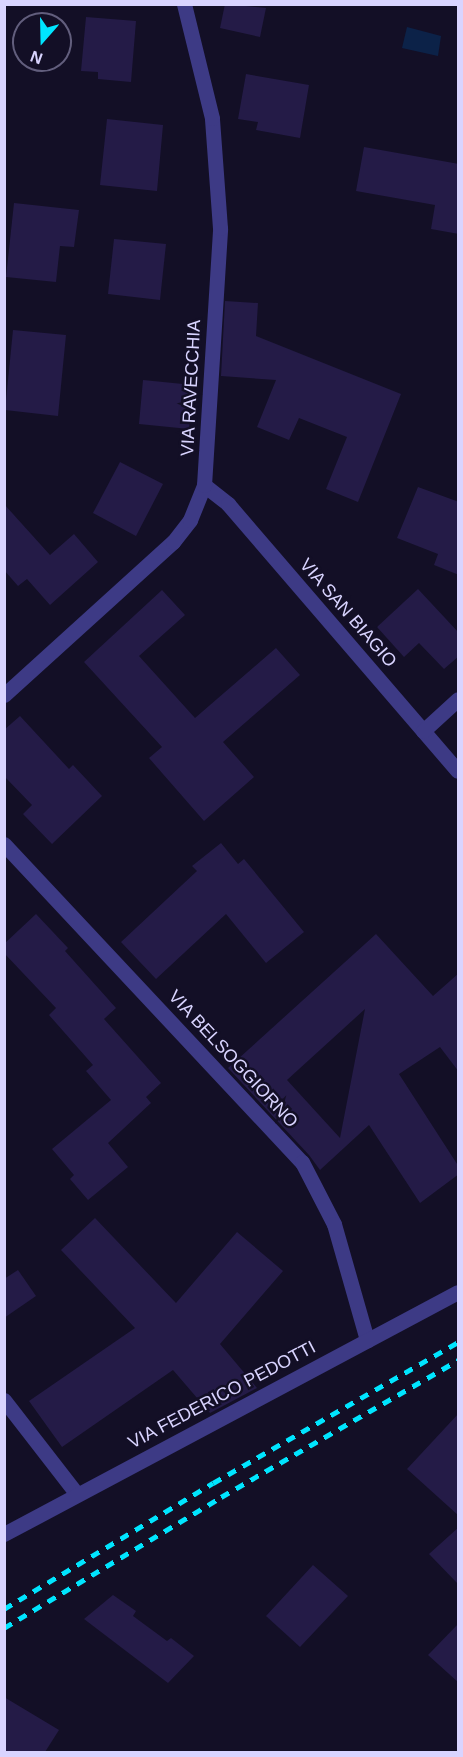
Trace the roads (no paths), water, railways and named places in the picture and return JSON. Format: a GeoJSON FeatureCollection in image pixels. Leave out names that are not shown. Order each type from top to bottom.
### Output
{"type":"FeatureCollection","features":[{"type":"Feature","properties":{"kind":"street","name":"VIA RAVECCHIA"},"geometry":{"type":"LineString","coordinates":[[4,695],[173,542],[190,520],[204,485],[220,228],[212,118],[184,4]]}},
{"type":"Feature","properties":{"kind":"street","name":"VIA SAN BIAGIO"},"geometry":{"type":"LineString","coordinates":[[204,485],[228,504],[459,771]]}},
{"type":"Feature","properties":{"kind":"street"},"geometry":{"type":"LineString","coordinates":[[423,731],[459,699]]}},
{"type":"Feature","properties":{"kind":"street","name":"VIA BELSOGGIORNO"},"geometry":{"type":"LineString","coordinates":[[4,844],[302,1162],[334,1224],[367,1340]]}},
{"type":"Feature","properties":{"kind":"street","name":"VIA FEDERICO PEDOTTI"},"geometry":{"type":"LineString","coordinates":[[4,1534],[459,1292]]}},
{"type":"Feature","properties":{"kind":"street"},"geometry":{"type":"LineString","coordinates":[[4,1400],[77,1494]]}},
{"type":"Feature","properties":{"kind":"water"},"geometry":{"type":"Polygon","coordinates":[[[407,27],[441,36],[438,56],[402,48],[407,27]]]}},
{"type":"Feature","properties":{"kind":"railway"},"geometry":{"type":"LineString","coordinates":[[4,1609],[213,1483],[458,1342]]}},
{"type":"Feature","properties":{"kind":"railway"},"geometry":{"type":"LineString","coordinates":[[4,1628],[221,1497],[458,1360]]}}]}
